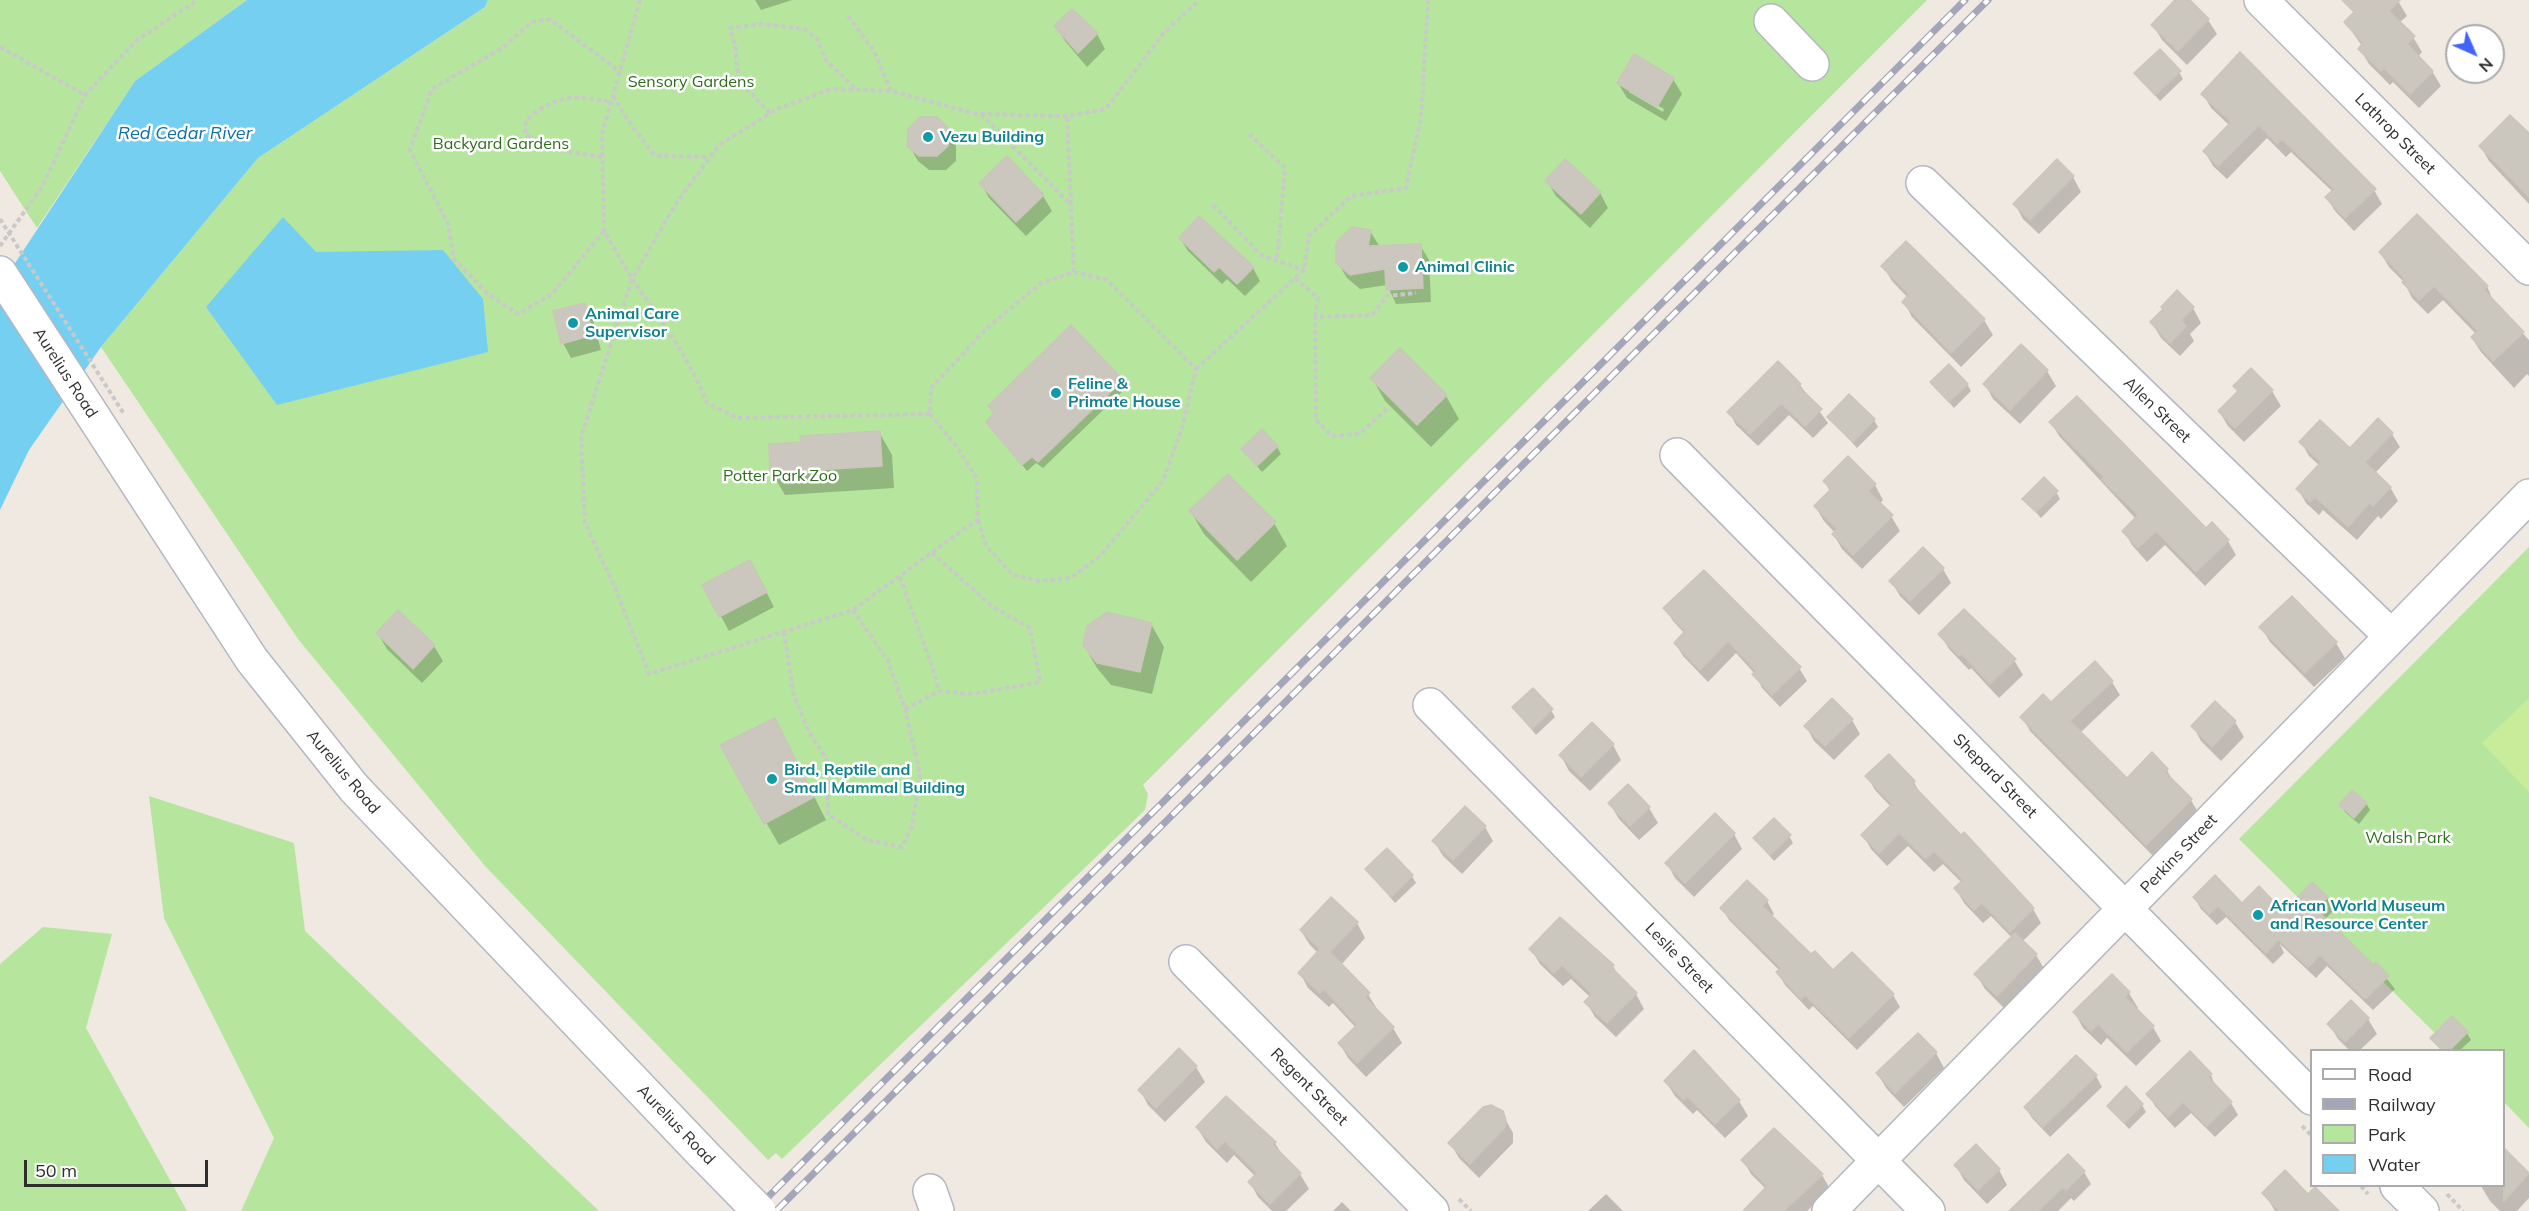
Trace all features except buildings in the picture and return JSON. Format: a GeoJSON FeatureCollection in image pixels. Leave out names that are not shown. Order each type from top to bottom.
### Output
{"type":"FeatureCollection","features":[{"type":"Feature","properties":{"kind":"street","name":"Lathrop Street"},"geometry":{"type":"LineString","coordinates":[[2261,0],[2529,268]]}},
{"type":"Feature","properties":{"kind":"street"},"geometry":{"type":"LineString","coordinates":[[1771,21],[1812,64]]}},
{"type":"Feature","properties":{"kind":"street","name":"Allen Street"},"geometry":{"type":"LineString","coordinates":[[1923,183],[2391,636]]}},
{"type":"Feature","properties":{"kind":"street","name":"Aurelius Road"},"geometry":{"type":"LineString","coordinates":[[0,273],[252,660],[354,788],[759,1211]]}},
{"type":"Feature","properties":{"kind":"street","name":"Shepard Street"},"geometry":{"type":"LineString","coordinates":[[1677,455],[2310,1096]]}},
{"type":"Feature","properties":{"kind":"street","name":"Perkins Street"},"geometry":{"type":"LineString","coordinates":[[1829,1211],[2529,496]]}},
{"type":"Feature","properties":{"kind":"street","name":"Leslie Street"},"geometry":{"type":"LineString","coordinates":[[1430,705],[1928,1211]]}},
{"type":"Feature","properties":{"kind":"street","name":"Regent Street"},"geometry":{"type":"LineString","coordinates":[[1186,962],[1432,1211]]}},
{"type":"Feature","properties":{"kind":"street"},"geometry":{"type":"LineString","coordinates":[[2399,1187],[2422,1211]]}},
{"type":"Feature","properties":{"kind":"path"},"geometry":{"type":"LineString","coordinates":[[0,247],[42,187],[86,95],[137,40],[198,0]]}},
{"type":"Feature","properties":{"kind":"path"},"geometry":{"type":"LineString","coordinates":[[640,0],[602,134],[604,231],[632,279],[667,328],[696,375],[707,403],[738,418],[930,414]]}},
{"type":"Feature","properties":{"kind":"path"},"geometry":{"type":"LineString","coordinates":[[978,519],[853,610],[649,674],[616,590],[585,522],[581,437],[632,279],[677,202],[719,145],[770,113],[831,89],[891,91],[981,114],[1068,116],[1106,109],[1163,34],[1199,0]]}},
{"type":"Feature","properties":{"kind":"path"},"geometry":{"type":"LineString","coordinates":[[1196,369],[1107,280],[1074,272],[1041,283],[986,329],[932,388],[930,414],[957,447],[977,479],[978,519],[986,546],[1013,574],[1040,581],[1071,578],[1100,556],[1163,481],[1182,428],[1196,369],[1304,270],[1309,236],[1351,196],[1406,188],[1421,117],[1428,0]]}},
{"type":"Feature","properties":{"kind":"path"},"geometry":{"type":"LineString","coordinates":[[848,16],[874,51],[891,91]]}},
{"type":"Feature","properties":{"kind":"path"},"geometry":{"type":"LineString","coordinates":[[604,231],[552,294],[518,314],[488,294],[454,259],[448,224],[410,150],[432,89],[502,48],[532,22],[550,19],[620,72]]}},
{"type":"Feature","properties":{"kind":"path"},"geometry":{"type":"LineString","coordinates":[[770,113],[739,81],[735,46],[730,28],[762,24],[804,29],[817,39],[826,60],[857,90]]}},
{"type":"Feature","properties":{"kind":"path"},"geometry":{"type":"LineString","coordinates":[[0,47],[86,95]]}},
{"type":"Feature","properties":{"kind":"path"},"geometry":{"type":"LineString","coordinates":[[613,95],[629,122],[655,156],[710,157]]}},
{"type":"Feature","properties":{"kind":"path"},"geometry":{"type":"LineString","coordinates":[[603,157],[552,150],[525,134],[526,120],[543,105],[579,96],[611,102]]}},
{"type":"Feature","properties":{"kind":"path"},"geometry":{"type":"LineString","coordinates":[[981,114],[1071,206]]}},
{"type":"Feature","properties":{"kind":"path"},"geometry":{"type":"LineString","coordinates":[[1068,116],[1074,272]]}},
{"type":"Feature","properties":{"kind":"path"},"geometry":{"type":"LineString","coordinates":[[1249,134],[1285,168],[1277,260]]}},
{"type":"Feature","properties":{"kind":"path"},"geometry":{"type":"LineString","coordinates":[[1213,205],[1261,255],[1304,270]]}},
{"type":"Feature","properties":{"kind":"path"},"geometry":{"type":"LineString","coordinates":[[0,219],[124,414]]}},
{"type":"Feature","properties":{"kind":"path"},"geometry":{"type":"LineString","coordinates":[[1295,278],[1318,298],[1315,317],[1316,420],[1332,436],[1359,434],[1388,409]]}},
{"type":"Feature","properties":{"kind":"path"},"geometry":{"type":"LineString","coordinates":[[1315,317],[1372,315],[1387,296],[1416,293]]}},
{"type":"Feature","properties":{"kind":"path"},"geometry":{"type":"LineString","coordinates":[[905,710],[939,691],[973,694],[1041,682],[1030,628],[993,607],[932,553]]}},
{"type":"Feature","properties":{"kind":"path"},"geometry":{"type":"LineString","coordinates":[[900,577],[939,691]]}},
{"type":"Feature","properties":{"kind":"path"},"geometry":{"type":"LineString","coordinates":[[784,632],[794,696],[808,730],[828,762],[828,814],[867,840],[902,847],[912,826],[920,774],[905,710],[888,661],[853,610]]}},
{"type":"Feature","properties":{"kind":"path"},"geometry":{"type":"LineString","coordinates":[[2440,1187],[2463,1211]]}},
{"type":"Feature","properties":{"kind":"green space"},"geometry":{"type":"Polygon","coordinates":[[[0,0],[247,0],[135,81],[37,228],[0,171],[0,0]]]}},
{"type":"Feature","properties":{"kind":"green space","name":"Potter Park Zoo"},"geometry":{"type":"Polygon","coordinates":[[[488,0],[1927,0],[1143,785],[1148,794],[1145,810],[782,1159],[776,1153],[768,1160],[485,866],[298,639],[101,347],[258,158],[485,7],[488,0]]]}},
{"type":"Feature","properties":{"kind":"green space","name":"Walsh Park"},"geometry":{"type":"Polygon","coordinates":[[[2529,547],[2529,1128],[2505,1103],[2505,1049],[2451,1049],[2239,839],[2529,547]]]}},
{"type":"Feature","properties":{"kind":"green space"},"geometry":{"type":"Polygon","coordinates":[[[2529,698],[2529,792],[2482,743],[2529,698]]]}},
{"type":"Feature","properties":{"kind":"green space"},"geometry":{"type":"Polygon","coordinates":[[[149,796],[294,843],[305,931],[599,1211],[241,1211],[274,1138],[164,918],[149,796]]]}},
{"type":"Feature","properties":{"kind":"green space"},"geometry":{"type":"Polygon","coordinates":[[[43,927],[112,934],[86,1028],[187,1211],[0,1211],[0,964],[43,927]]]}},
{"type":"Feature","properties":{"kind":"water","name":"Red Cedar River"},"geometry":{"type":"Polygon","coordinates":[[[247,0],[488,0],[485,7],[258,158],[101,347],[29,450],[0,510],[0,286],[135,81],[247,0]]]}},
{"type":"Feature","properties":{"kind":"water"},"geometry":{"type":"Polygon","coordinates":[[[283,217],[316,252],[443,250],[483,299],[488,352],[277,405],[206,307],[283,217]]]}},
{"type":"Feature","properties":{"kind":"railway"},"geometry":{"type":"LineString","coordinates":[[754,1211],[1965,0]]}},
{"type":"Feature","properties":{"kind":"railway"},"geometry":{"type":"LineString","coordinates":[[776,1211],[1988,0]]}},
{"type":"Feature","properties":{"kind":"place","name":"Vezu Building"},"geometry":{"type":"Point","coordinates":[928,137]}},
{"type":"Feature","properties":{"kind":"place","name":"Animal Clinic"},"geometry":{"type":"Point","coordinates":[1403,267]}},
{"type":"Feature","properties":{"kind":"place","name":"Animal Care Supervisor"},"geometry":{"type":"Point","coordinates":[573,323]}},
{"type":"Feature","properties":{"kind":"place","name":"Feline & Primate House"},"geometry":{"type":"Point","coordinates":[1056,393]}},
{"type":"Feature","properties":{"kind":"place","name":"Bird, Reptile and Small Mammal Building"},"geometry":{"type":"Point","coordinates":[772,779]}},
{"type":"Feature","properties":{"kind":"place","name":"African World Museum and Resource Center"},"geometry":{"type":"Point","coordinates":[2258,915]}},
{"type":"Feature","properties":{"kind":"park label","name":"Sensory Gardens"},"geometry":{"type":"Point","coordinates":[691,82]}},
{"type":"Feature","properties":{"kind":"park label","name":"Backyard Gardens"},"geometry":{"type":"Point","coordinates":[501,144]}}]}
